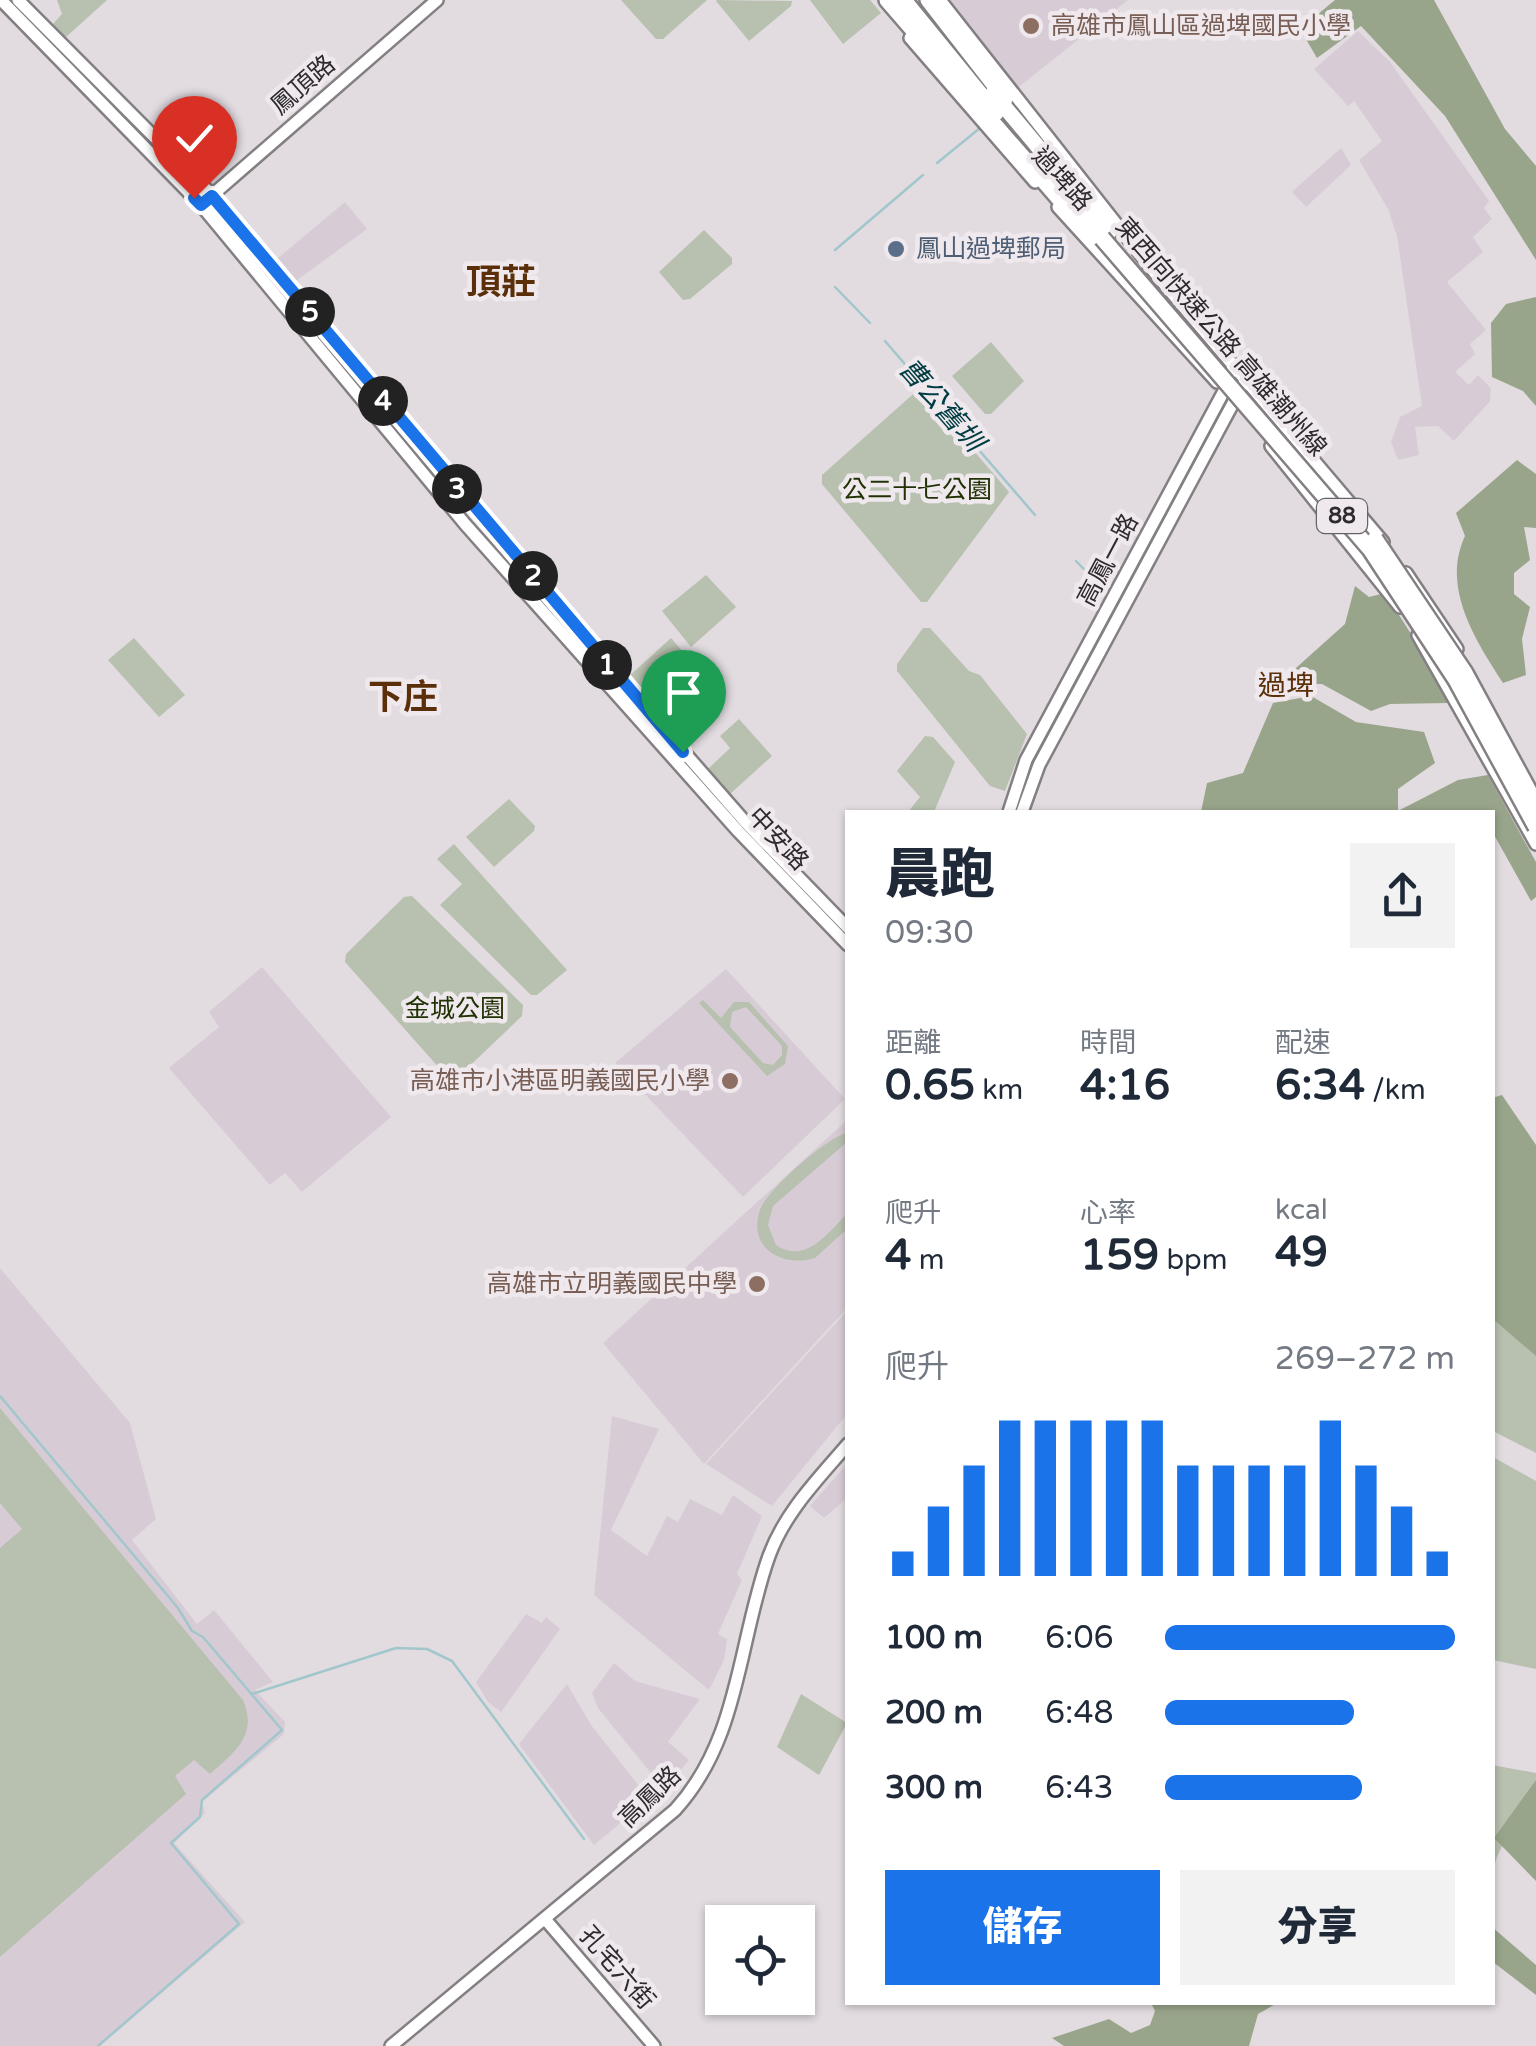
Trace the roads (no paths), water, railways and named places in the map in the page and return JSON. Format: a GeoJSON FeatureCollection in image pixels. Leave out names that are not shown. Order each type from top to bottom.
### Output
{"type":"FeatureCollection","features":[{"type":"Feature","properties":{"kind":"highway"},"geometry":{"type":"LineString","coordinates":[[887,0],[1068,208],[1106,235]]}},
{"type":"Feature","properties":{"kind":"highway","name":"東西向快速公路 高雄潮州線"},"geometry":{"type":"LineString","coordinates":[[904,0],[1370,550],[1456,680],[1536,826]]}},
{"type":"Feature","properties":{"kind":"highway","name":"東西向快速公路 高雄潮州線"},"geometry":{"type":"LineString","coordinates":[[917,0],[1106,235],[1379,543],[1466,674],[1536,804]]}},
{"type":"Feature","properties":{"kind":"highway"},"geometry":{"type":"LineString","coordinates":[[928,0],[1106,235]]}},
{"type":"Feature","properties":{"kind":"street","name":"中安路"},"geometry":{"type":"LineString","coordinates":[[1,0],[201,205],[466,524],[738,831],[845,943]]}},
{"type":"Feature","properties":{"kind":"street","name":"中安路"},"geometry":{"type":"LineString","coordinates":[[18,0],[212,196],[620,680],[746,824],[845,925]]}},
{"type":"Feature","properties":{"kind":"street","name":"鳳頂路"},"geometry":{"type":"LineString","coordinates":[[201,205],[437,0]]}},
{"type":"Feature","properties":{"kind":"street","name":"過埤路"},"geometry":{"type":"LineString","coordinates":[[878,0],[1020,165],[1236,404],[1362,556],[1403,611],[1536,844]]}},
{"type":"Feature","properties":{"kind":"street","name":"過埤路"},"geometry":{"type":"LineString","coordinates":[[940,0],[1159,278],[1432,607],[1536,790]]}},
{"type":"Feature","properties":{"kind":"street","name":"高鳳一路"},"geometry":{"type":"LineString","coordinates":[[1010,810],[1018,776],[1224,391],[1234,364]]}},
{"type":"Feature","properties":{"kind":"street","name":"高鳳一路"},"geometry":{"type":"LineString","coordinates":[[1023,810],[1032,782],[1246,379]]}},
{"type":"Feature","properties":{"kind":"street","name":"高鳳路"},"geometry":{"type":"LineString","coordinates":[[391,2046],[675,1810],[705,1774],[728,1714],[776,1540],[799,1500],[845,1447]]}},
{"type":"Feature","properties":{"kind":"street","name":"孔宅六街"},"geometry":{"type":"LineString","coordinates":[[545,1919],[654,2046]]}},
{"type":"Feature","properties":{"kind":"waterway","name":"曹公舊圳"},"geometry":{"type":"LineString","coordinates":[[937,163],[980,128]]}},
{"type":"Feature","properties":{"kind":"waterway","name":"曹公舊圳"},"geometry":{"type":"LineString","coordinates":[[835,250],[923,175]]}},
{"type":"Feature","properties":{"kind":"waterway","name":"曹公舊圳"},"geometry":{"type":"LineString","coordinates":[[835,287],[870,323]]}},
{"type":"Feature","properties":{"kind":"waterway","name":"曹公舊圳"},"geometry":{"type":"LineString","coordinates":[[885,341],[1035,515]]}},
{"type":"Feature","properties":{"kind":"waterway","name":"曹公舊圳"},"geometry":{"type":"LineString","coordinates":[[1076,561],[1105,591]]}},
{"type":"Feature","properties":{"kind":"waterway"},"geometry":{"type":"LineString","coordinates":[[0,1396],[178,1608],[192,1631],[203,1637],[282,1730],[202,1800],[200,1817],[171,1843],[239,1924],[98,2046]]}},
{"type":"Feature","properties":{"kind":"waterway"},"geometry":{"type":"LineString","coordinates":[[252,1694],[396,1648],[427,1649],[452,1661],[584,1839]]}},
{"type":"Feature","properties":{"kind":"place","name":"高雄市鳳山區過埤國民小學"},"geometry":{"type":"Point","coordinates":[1031,26]}},
{"type":"Feature","properties":{"kind":"place","name":"鳳山過埤郵局"},"geometry":{"type":"Point","coordinates":[896,249]}},
{"type":"Feature","properties":{"kind":"place","name":"高雄市小港區明義國民小學"},"geometry":{"type":"Point","coordinates":[730,1081]}},
{"type":"Feature","properties":{"kind":"place","name":"高雄市立明義國民中學"},"geometry":{"type":"Point","coordinates":[757,1284]}},
{"type":"Feature","properties":{"kind":"district","name":"頂莊"},"geometry":{"type":"Point","coordinates":[501,283]}},
{"type":"Feature","properties":{"kind":"district","name":"過埤"},"geometry":{"type":"Point","coordinates":[1286,686]}},
{"type":"Feature","properties":{"kind":"district","name":"下庄"},"geometry":{"type":"Point","coordinates":[403,698]}},
{"type":"Feature","properties":{"kind":"park label","name":"公二十七公園"},"geometry":{"type":"Point","coordinates":[917,490]}},
{"type":"Feature","properties":{"kind":"park label","name":"金城公園"},"geometry":{"type":"Point","coordinates":[455,1009]}}]}
